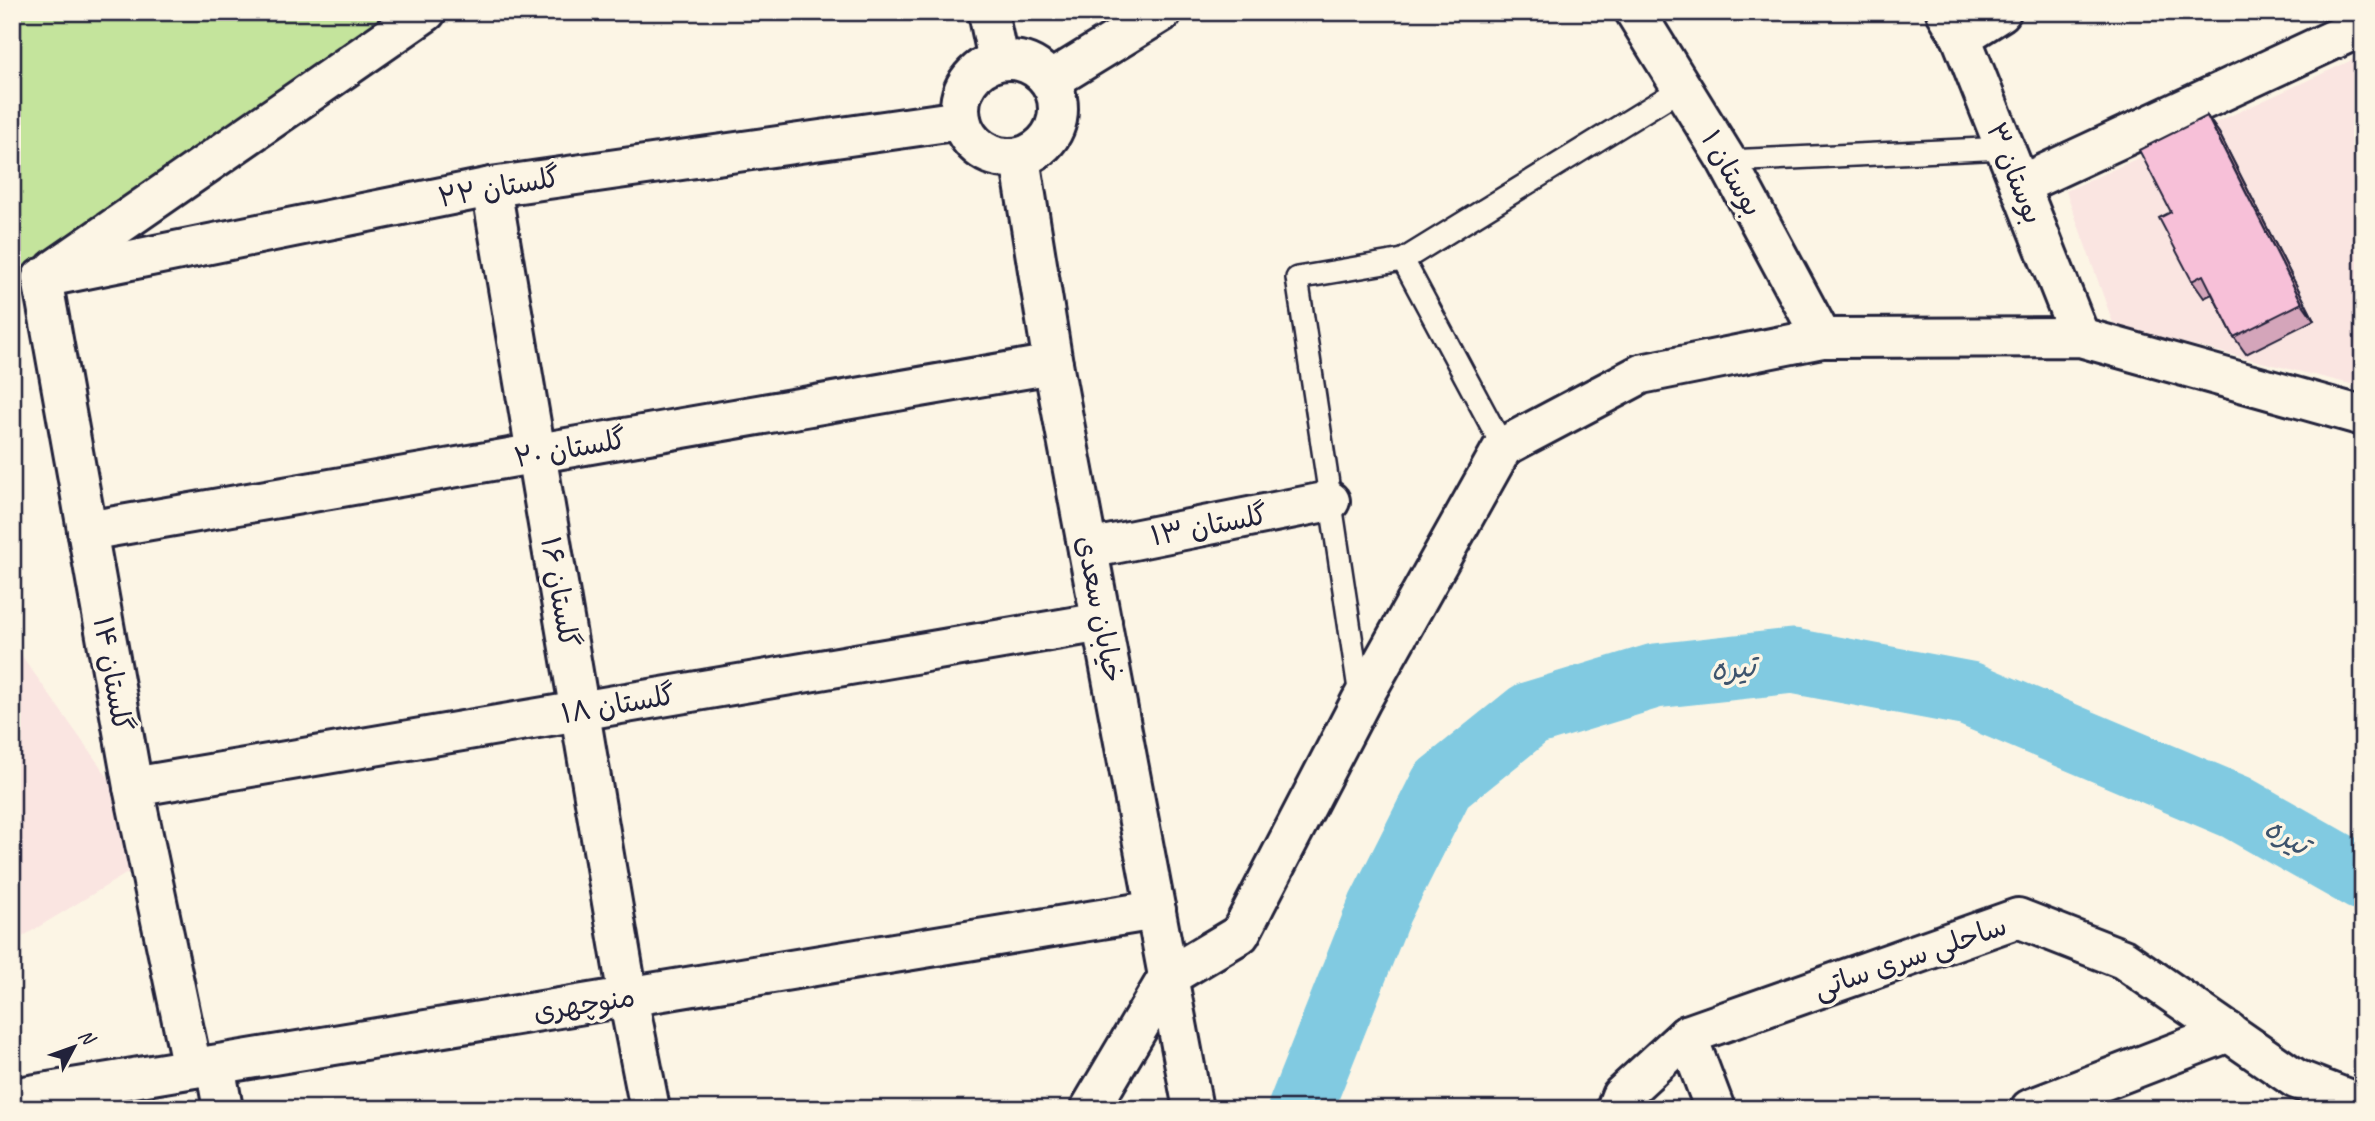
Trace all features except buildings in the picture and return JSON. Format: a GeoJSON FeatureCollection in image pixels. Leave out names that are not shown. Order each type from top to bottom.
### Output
{"type":"FeatureCollection","features":[{"type":"Feature","properties":{"kind":"street"},"geometry":{"type":"LineString","coordinates":[[42,278],[426,12]]}},
{"type":"Feature","properties":{"kind":"street"},"geometry":{"type":"LineString","coordinates":[[988,12],[999,60]]}},
{"type":"Feature","properties":{"kind":"street"},"geometry":{"type":"LineString","coordinates":[[1050,81],[1161,12]]}},
{"type":"Feature","properties":{"kind":"street","name":"بوستان ۱"},"geometry":{"type":"LineString","coordinates":[[1635,12],[1727,161],[1822,338]]}},
{"type":"Feature","properties":{"kind":"street"},"geometry":{"type":"LineString","coordinates":[[1954,25],[2001,12]]}},
{"type":"Feature","properties":{"kind":"street","name":"بوستان ۳"},"geometry":{"type":"LineString","coordinates":[[1954,25],[2080,337]]}},
{"type":"Feature","properties":{"kind":"street"},"geometry":{"type":"LineString","coordinates":[[2020,185],[2363,26]]}},
{"type":"Feature","properties":{"kind":"street"},"geometry":{"type":"LineString","coordinates":[[999,60],[1018,60],[1036,67],[1050,81],[1058,98],[1059,118],[1052,136],[1038,150],[1020,158],[1001,159],[983,152],[969,138],[961,120],[960,101],[967,82],[981,69],[999,60]]}},
{"type":"Feature","properties":{"kind":"street","name":"گلستان ۲۲"},"geometry":{"type":"LineString","coordinates":[[42,278],[491,187],[961,120]]}},
{"type":"Feature","properties":{"kind":"street","name":"خیابان سعدی"},"geometry":{"type":"LineString","coordinates":[[1020,158],[1053,364],[1193,1109]]}},
{"type":"Feature","properties":{"kind":"street","name":"گلستان ۱۶"},"geometry":{"type":"LineString","coordinates":[[491,187],[628,997],[650,1109]]}},
{"type":"Feature","properties":{"kind":"street","name":"گلستان ۱۴"},"geometry":{"type":"LineString","coordinates":[[42,278],[133,787],[204,1066],[223,1109]]}},
{"type":"Feature","properties":{"kind":"street"},"geometry":{"type":"LineString","coordinates":[[1090,1109],[1168,977],[1240,934],[1361,701],[1503,447],[1641,374],[1822,338],[2080,337],[2363,416]]}},
{"type":"Feature","properties":{"kind":"street","name":"گلستان ۲۰"},"geometry":{"type":"LineString","coordinates":[[87,531],[1053,364]]}},
{"type":"Feature","properties":{"kind":"street","name":"گلستان ۱۳"},"geometry":{"type":"LineString","coordinates":[[1088,549],[1330,501]]}},
{"type":"Feature","properties":{"kind":"street","name":"گلستان ۱۸"},"geometry":{"type":"LineString","coordinates":[[133,787],[1102,622]]}},
{"type":"Feature","properties":{"kind":"street","name":"منوچهری"},"geometry":{"type":"LineString","coordinates":[[12,1098],[1156,910]]}},
{"type":"Feature","properties":{"kind":"street","name":"ساحلی سری ساتی"},"geometry":{"type":"LineString","coordinates":[[1616,1109],[1621,1096],[1687,1035],[2018,918],[2123,958],[2229,1032],[2300,1094],[2363,1105]]}},
{"type":"Feature","properties":{"kind":"street"},"geometry":{"type":"LineString","coordinates":[[2030,1109],[2229,1032]]}},
{"type":"Feature","properties":{"kind":"street"},"geometry":{"type":"LineString","coordinates":[[1687,1035],[1715,1109]]}},
{"type":"Feature","properties":{"kind":"lane"},"geometry":{"type":"LineString","coordinates":[[1361,701],[1297,278],[1403,260],[1682,88]]}},
{"type":"Feature","properties":{"kind":"lane"},"geometry":{"type":"LineString","coordinates":[[1727,161],[2005,148]]}},
{"type":"Feature","properties":{"kind":"lane"},"geometry":{"type":"LineString","coordinates":[[1403,260],[1503,447]]}},
{"type":"Feature","properties":{"kind":"shaded area"},"geometry":{"type":"Polygon","coordinates":[[[2363,55],[2363,387],[2114,326],[2066,191],[2363,55]]]}},
{"type":"Feature","properties":{"kind":"shaded area"},"geometry":{"type":"Polygon","coordinates":[[[12,642],[117,790],[134,869],[12,943],[12,642]]]}},
{"type":"Feature","properties":{"kind":"green space"},"geometry":{"type":"Polygon","coordinates":[[[12,12],[396,12],[12,280],[12,12]]]}},
{"type":"Feature","properties":{"kind":"waterway","name":"تيره"},"geometry":{"type":"LineString","coordinates":[[1300,1109],[1380,908],[1442,785],[1530,714],[1655,676],[1793,661],[1969,694],[2236,807],[2363,879]]}}]}
